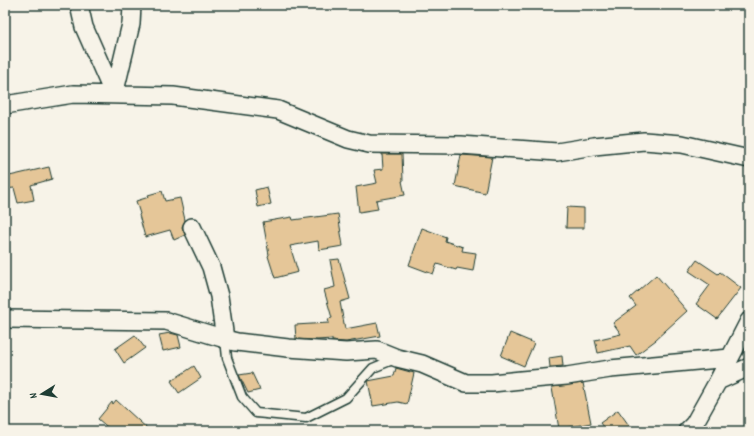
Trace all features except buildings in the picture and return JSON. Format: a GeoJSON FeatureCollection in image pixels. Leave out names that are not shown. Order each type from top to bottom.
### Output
{"type":"FeatureCollection","features":[{"type":"Feature","properties":{"kind":"street"},"geometry":{"type":"LineString","coordinates":[[79,5],[84,27],[114,94]]}},
{"type":"Feature","properties":{"kind":"street"},"geometry":{"type":"LineString","coordinates":[[114,94],[131,24],[132,5]]}},
{"type":"Feature","properties":{"kind":"street"},"geometry":{"type":"LineString","coordinates":[[5,105],[73,94],[173,96],[278,110],[348,139],[369,144],[461,145],[557,152],[594,146],[644,141],[682,144],[749,159]]}},
{"type":"Feature","properties":{"kind":"street"},"geometry":{"type":"LineString","coordinates":[[192,228],[211,268],[231,340]]}},
{"type":"Feature","properties":{"kind":"street"},"geometry":{"type":"LineString","coordinates":[[5,319],[166,321],[231,340],[288,348],[346,352],[377,350],[397,358],[422,364],[466,383],[492,383],[567,376],[610,369],[730,358]]}},
{"type":"Feature","properties":{"kind":"street"},"geometry":{"type":"LineString","coordinates":[[687,431],[694,424],[749,321]]}},
{"type":"Feature","properties":{"kind":"street"},"geometry":{"type":"LineString","coordinates":[[718,381],[749,367]]}},
{"type":"Feature","properties":{"kind":"lane"},"geometry":{"type":"LineString","coordinates":[[231,340],[227,358],[242,397],[256,413],[306,418],[346,398],[374,368],[397,358]]}}]}
